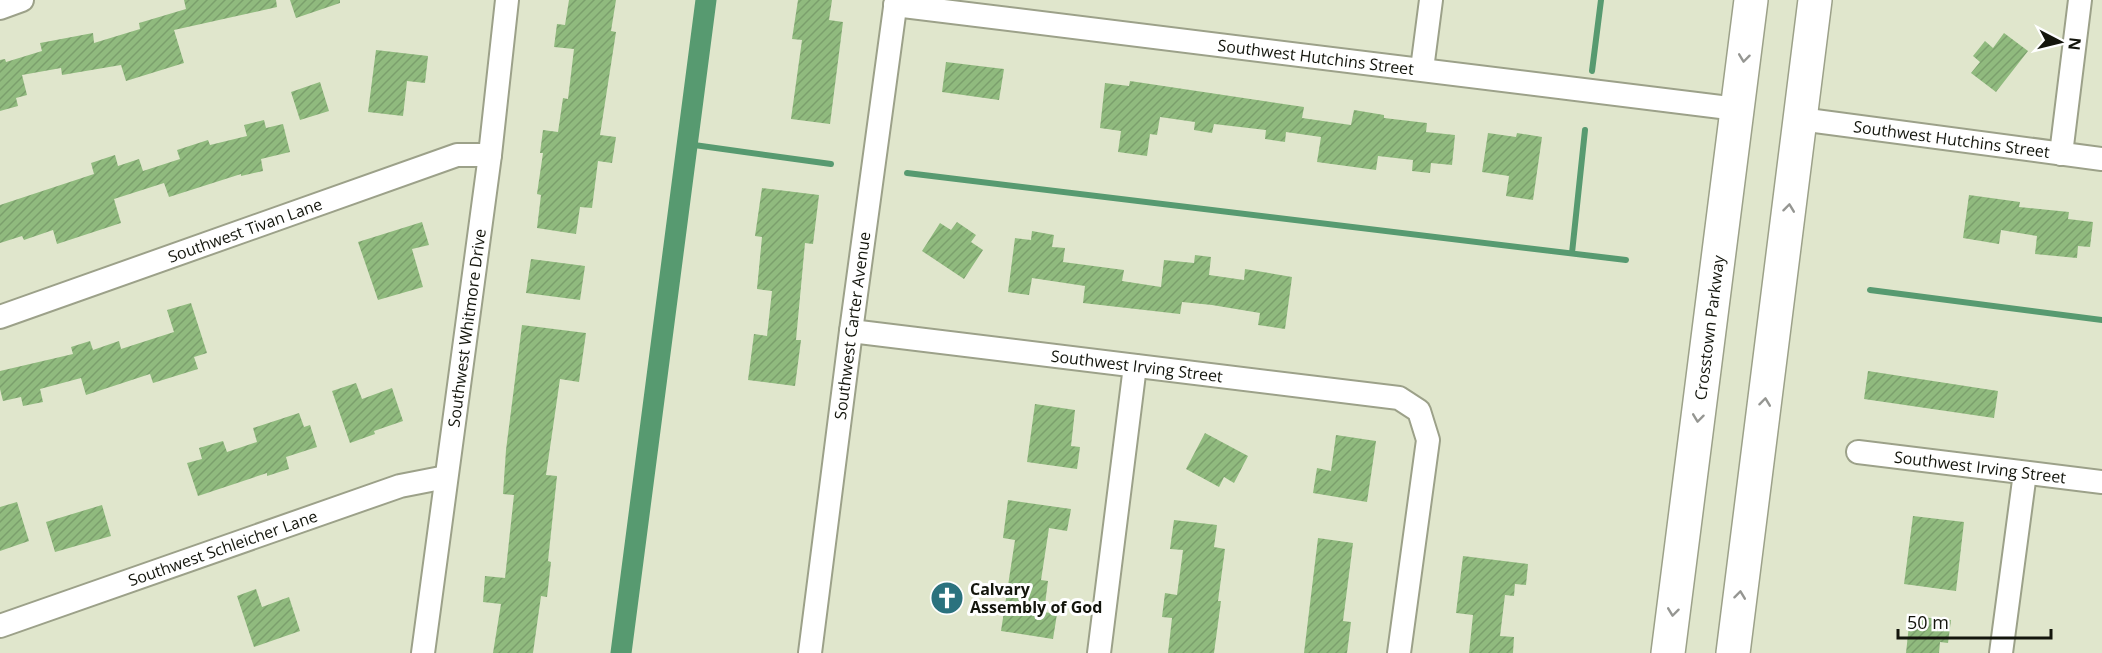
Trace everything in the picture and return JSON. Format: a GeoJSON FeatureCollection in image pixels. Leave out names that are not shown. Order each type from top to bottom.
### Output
{"type":"FeatureCollection","features":[{"type":"Feature","properties":{"kind":"main road","name":"Crosstown Parkway"},"geometry":{"type":"LineString","coordinates":[[1668,653],[1751,0]]}},
{"type":"Feature","properties":{"kind":"main road"},"geometry":{"type":"LineString","coordinates":[[1733,653],[1815,0]]}},
{"type":"Feature","properties":{"kind":"street"},"geometry":{"type":"LineString","coordinates":[[0,8],[22,0]]}},
{"type":"Feature","properties":{"kind":"street","name":"Southwest Whitmore Drive"},"geometry":{"type":"LineString","coordinates":[[423,653],[490,155],[507,0]]}},
{"type":"Feature","properties":{"kind":"street"},"geometry":{"type":"LineString","coordinates":[[1422,69],[1431,0]]}},
{"type":"Feature","properties":{"kind":"street"},"geometry":{"type":"LineString","coordinates":[[2061,154],[2080,0]]}},
{"type":"Feature","properties":{"kind":"street","name":"Southwest Hutchins Street"},"geometry":{"type":"LineString","coordinates":[[896,2],[1737,109]]}},
{"type":"Feature","properties":{"kind":"street","name":"Southwest Carter Avenue"},"geometry":{"type":"LineString","coordinates":[[810,653],[896,2]]}},
{"type":"Feature","properties":{"kind":"street","name":"Southwest Hutchins Street"},"geometry":{"type":"LineString","coordinates":[[1800,119],[2102,159]]}},
{"type":"Feature","properties":{"kind":"street","name":"Southwest Tivan Lane"},"geometry":{"type":"LineString","coordinates":[[0,317],[457,155],[490,155]]}},
{"type":"Feature","properties":{"kind":"street","name":"Southwest Irving Street"},"geometry":{"type":"LineString","coordinates":[[851,331],[1399,398],[1419,411],[1428,440],[1399,653]]}},
{"type":"Feature","properties":{"kind":"street"},"geometry":{"type":"LineString","coordinates":[[1100,653],[1135,366]]}},
{"type":"Feature","properties":{"kind":"street","name":"Southwest Irving Street"},"geometry":{"type":"LineString","coordinates":[[1858,452],[2102,482]]}},
{"type":"Feature","properties":{"kind":"street"},"geometry":{"type":"LineString","coordinates":[[2001,653],[2025,473]]}},
{"type":"Feature","properties":{"kind":"street","name":"Southwest Schleicher Lane"},"geometry":{"type":"LineString","coordinates":[[0,626],[400,486],[446,477]]}},
{"type":"Feature","properties":{"kind":"building"},"geometry":{"type":"Polygon","coordinates":[[[184,0],[276,0],[277,7],[174,30],[184,63],[126,81],[121,65],[62,75],[61,68],[22,75],[27,95],[16,98],[18,106],[0,111],[0,60],[5,59],[6,62],[42,51],[40,43],[93,33],[94,43],[140,29],[139,23],[186,9],[184,0]]]}},
{"type":"Feature","properties":{"kind":"building"},"geometry":{"type":"Polygon","coordinates":[[[290,0],[340,0],[340,3],[296,18],[290,0]]]}},
{"type":"Feature","properties":{"kind":"building"},"geometry":{"type":"Polygon","coordinates":[[[569,0],[616,0],[611,31],[616,32],[600,135],[616,137],[612,163],[598,161],[592,208],[580,207],[576,234],[537,228],[541,195],[537,194],[543,153],[540,153],[543,130],[558,132],[563,98],[568,99],[574,49],[554,47],[557,24],[565,25],[569,0]]]}},
{"type":"Feature","properties":{"kind":"building"},"geometry":{"type":"Polygon","coordinates":[[[798,0],[832,0],[829,20],[843,22],[830,124],[791,119],[802,40],[792,39],[798,0]]]}},
{"type":"Feature","properties":{"kind":"building"},"geometry":{"type":"Polygon","coordinates":[[[2004,33],[2028,51],[1996,92],[1971,73],[1980,62],[1973,56],[1985,41],[1993,48],[2004,33]]]}},
{"type":"Feature","properties":{"kind":"building"},"geometry":{"type":"Polygon","coordinates":[[[376,50],[428,56],[425,83],[407,81],[403,116],[368,112],[376,50]]]}},
{"type":"Feature","properties":{"kind":"building"},"geometry":{"type":"Polygon","coordinates":[[[946,62],[1004,69],[999,100],[942,92],[946,62]]]}},
{"type":"Feature","properties":{"kind":"building"},"geometry":{"type":"Polygon","coordinates":[[[1130,81],[1304,107],[1302,118],[1351,125],[1354,110],[1384,115],[1384,118],[1427,123],[1426,132],[1455,135],[1452,165],[1431,163],[1430,173],[1412,171],[1413,160],[1378,156],[1376,170],[1317,162],[1321,137],[1286,132],[1285,142],[1265,139],[1266,130],[1214,124],[1212,133],[1194,130],[1195,122],[1160,117],[1157,135],[1150,134],[1147,156],[1118,152],[1121,131],[1100,128],[1105,83],[1129,86],[1130,81]]]}},
{"type":"Feature","properties":{"kind":"building"},"geometry":{"type":"Polygon","coordinates":[[[320,82],[329,111],[300,120],[291,92],[320,82]]]}},
{"type":"Feature","properties":{"kind":"building"},"geometry":{"type":"Polygon","coordinates":[[[264,120],[266,128],[283,124],[290,152],[261,159],[263,171],[241,176],[241,174],[169,197],[164,183],[114,199],[121,223],[57,244],[53,230],[24,240],[22,236],[0,243],[0,205],[94,174],[91,163],[115,155],[118,166],[139,159],[143,171],[180,159],[177,150],[208,140],[210,145],[247,136],[244,125],[264,120]]]}},
{"type":"Feature","properties":{"kind":"building"},"geometry":{"type":"Polygon","coordinates":[[[1488,133],[1516,137],[1517,133],[1542,137],[1533,200],[1506,196],[1509,176],[1482,172],[1488,133]]]}},
{"type":"Feature","properties":{"kind":"building"},"geometry":{"type":"Polygon","coordinates":[[[762,188],[819,195],[813,244],[805,243],[796,340],[801,340],[795,386],[748,380],[754,334],[767,336],[772,291],[757,289],[762,237],[755,236],[762,188]]]}},
{"type":"Feature","properties":{"kind":"building"},"geometry":{"type":"Polygon","coordinates":[[[1969,195],[2020,202],[2019,207],[2069,212],[2068,219],[2093,222],[2090,247],[2078,246],[2077,258],[2035,254],[2037,236],[2001,230],[1999,244],[1963,238],[1969,195]]]}},
{"type":"Feature","properties":{"kind":"building"},"geometry":{"type":"Polygon","coordinates":[[[422,222],[429,245],[412,249],[423,287],[378,300],[358,242],[422,222]]]}},
{"type":"Feature","properties":{"kind":"building"},"geometry":{"type":"Polygon","coordinates":[[[957,222],[976,235],[971,242],[983,250],[964,279],[922,251],[940,223],[951,230],[957,222]]]}},
{"type":"Feature","properties":{"kind":"building"},"geometry":{"type":"Polygon","coordinates":[[[1032,231],[1054,235],[1052,247],[1065,248],[1063,262],[1124,270],[1122,281],[1161,287],[1164,260],[1194,263],[1195,255],[1211,257],[1209,275],[1244,280],[1245,269],[1292,277],[1285,329],[1258,325],[1260,313],[1212,305],[1182,302],[1180,314],[1083,303],[1085,286],[1032,278],[1029,295],[1008,292],[1015,238],[1031,240],[1032,231]]]}},
{"type":"Feature","properties":{"kind":"building"},"geometry":{"type":"Polygon","coordinates":[[[531,259],[585,266],[580,300],[526,293],[531,259]]]}},
{"type":"Feature","properties":{"kind":"building"},"geometry":{"type":"Polygon","coordinates":[[[191,303],[207,353],[194,357],[198,369],[153,383],[150,374],[86,395],[81,378],[40,389],[43,402],[23,406],[21,397],[3,401],[0,371],[73,354],[71,347],[90,341],[93,350],[119,341],[121,349],[174,332],[167,310],[191,303]]]}},
{"type":"Feature","properties":{"kind":"building"},"geometry":{"type":"Polygon","coordinates":[[[522,325],[586,333],[579,382],[560,379],[546,475],[557,476],[548,561],[551,562],[547,597],[541,596],[533,653],[493,653],[501,604],[483,602],[485,576],[505,578],[514,495],[503,494],[506,450],[522,325]]]}},
{"type":"Feature","properties":{"kind":"building"},"geometry":{"type":"Polygon","coordinates":[[[1868,371],[1998,391],[1994,418],[1864,399],[1868,371]]]}},
{"type":"Feature","properties":{"kind":"building"},"geometry":{"type":"Polygon","coordinates":[[[356,383],[362,399],[392,388],[403,421],[374,431],[375,434],[350,443],[332,391],[356,383]]]}},
{"type":"Feature","properties":{"kind":"building"},"geometry":{"type":"Polygon","coordinates":[[[1035,404],[1075,410],[1071,446],[1080,447],[1077,469],[1027,462],[1035,404]]]}},
{"type":"Feature","properties":{"kind":"building"},"geometry":{"type":"Polygon","coordinates":[[[299,413],[304,427],[310,425],[317,447],[286,457],[289,469],[267,476],[267,473],[198,496],[187,463],[202,459],[199,448],[223,441],[227,452],[257,442],[253,428],[299,413]]]}},
{"type":"Feature","properties":{"kind":"building"},"geometry":{"type":"Polygon","coordinates":[[[1205,433],[1248,456],[1234,483],[1224,477],[1219,487],[1186,469],[1205,433]]]}},
{"type":"Feature","properties":{"kind":"building"},"geometry":{"type":"Polygon","coordinates":[[[1336,435],[1376,441],[1367,502],[1313,493],[1317,468],[1331,471],[1336,435]]]}},
{"type":"Feature","properties":{"kind":"building"},"geometry":{"type":"Polygon","coordinates":[[[1008,500],[1071,509],[1067,531],[1049,528],[1041,580],[1048,581],[1044,612],[1057,614],[1053,639],[1001,631],[1015,540],[1003,538],[1008,500]]]}},
{"type":"Feature","properties":{"kind":"building"},"geometry":{"type":"Polygon","coordinates":[[[17,502],[29,541],[0,551],[0,507],[17,502]]]}},
{"type":"Feature","properties":{"kind":"building"},"geometry":{"type":"Polygon","coordinates":[[[102,505],[111,536],[55,552],[46,522],[102,505]]]}},
{"type":"Feature","properties":{"kind":"building"},"geometry":{"type":"Polygon","coordinates":[[[1913,516],[1964,522],[1956,591],[1904,584],[1913,516]]]}},
{"type":"Feature","properties":{"kind":"building"},"geometry":{"type":"Polygon","coordinates":[[[1174,520],[1217,525],[1214,547],[1225,549],[1214,653],[1168,653],[1172,618],[1162,617],[1165,593],[1177,595],[1183,550],[1170,549],[1174,520]]]}},
{"type":"Feature","properties":{"kind":"building"},"geometry":{"type":"Polygon","coordinates":[[[1318,538],[1353,543],[1343,621],[1351,622],[1347,653],[1304,653],[1318,538]]]}},
{"type":"Feature","properties":{"kind":"building"},"geometry":{"type":"Polygon","coordinates":[[[1463,556],[1528,564],[1526,585],[1515,584],[1514,596],[1505,595],[1500,636],[1514,637],[1513,653],[1469,653],[1473,615],[1456,613],[1463,556]]]}},
{"type":"Feature","properties":{"kind":"building"},"geometry":{"type":"Polygon","coordinates":[[[256,589],[262,607],[289,597],[300,631],[254,647],[237,596],[256,589]]]}},
{"type":"Feature","properties":{"kind":"building"},"geometry":{"type":"Polygon","coordinates":[[[1910,616],[1951,620],[1948,643],[1940,642],[1939,653],[1906,653],[1910,616]]]}},
{"type":"Feature","properties":{"kind":"waterway"},"geometry":{"type":"LineString","coordinates":[[621,653],[706,0]]}},
{"type":"Feature","properties":{"kind":"waterway"},"geometry":{"type":"LineString","coordinates":[[1592,71],[1601,0]]}},
{"type":"Feature","properties":{"kind":"waterway"},"geometry":{"type":"LineString","coordinates":[[1572,253],[1585,130]]}},
{"type":"Feature","properties":{"kind":"waterway"},"geometry":{"type":"LineString","coordinates":[[687,144],[831,164]]}},
{"type":"Feature","properties":{"kind":"waterway"},"geometry":{"type":"LineString","coordinates":[[907,173],[1626,260]]}},
{"type":"Feature","properties":{"kind":"waterway"},"geometry":{"type":"LineString","coordinates":[[1870,290],[2102,320]]}},
{"type":"Feature","properties":{"kind":"place","name":"Calvary Assembly of God"},"geometry":{"type":"Point","coordinates":[947,598]}}]}
